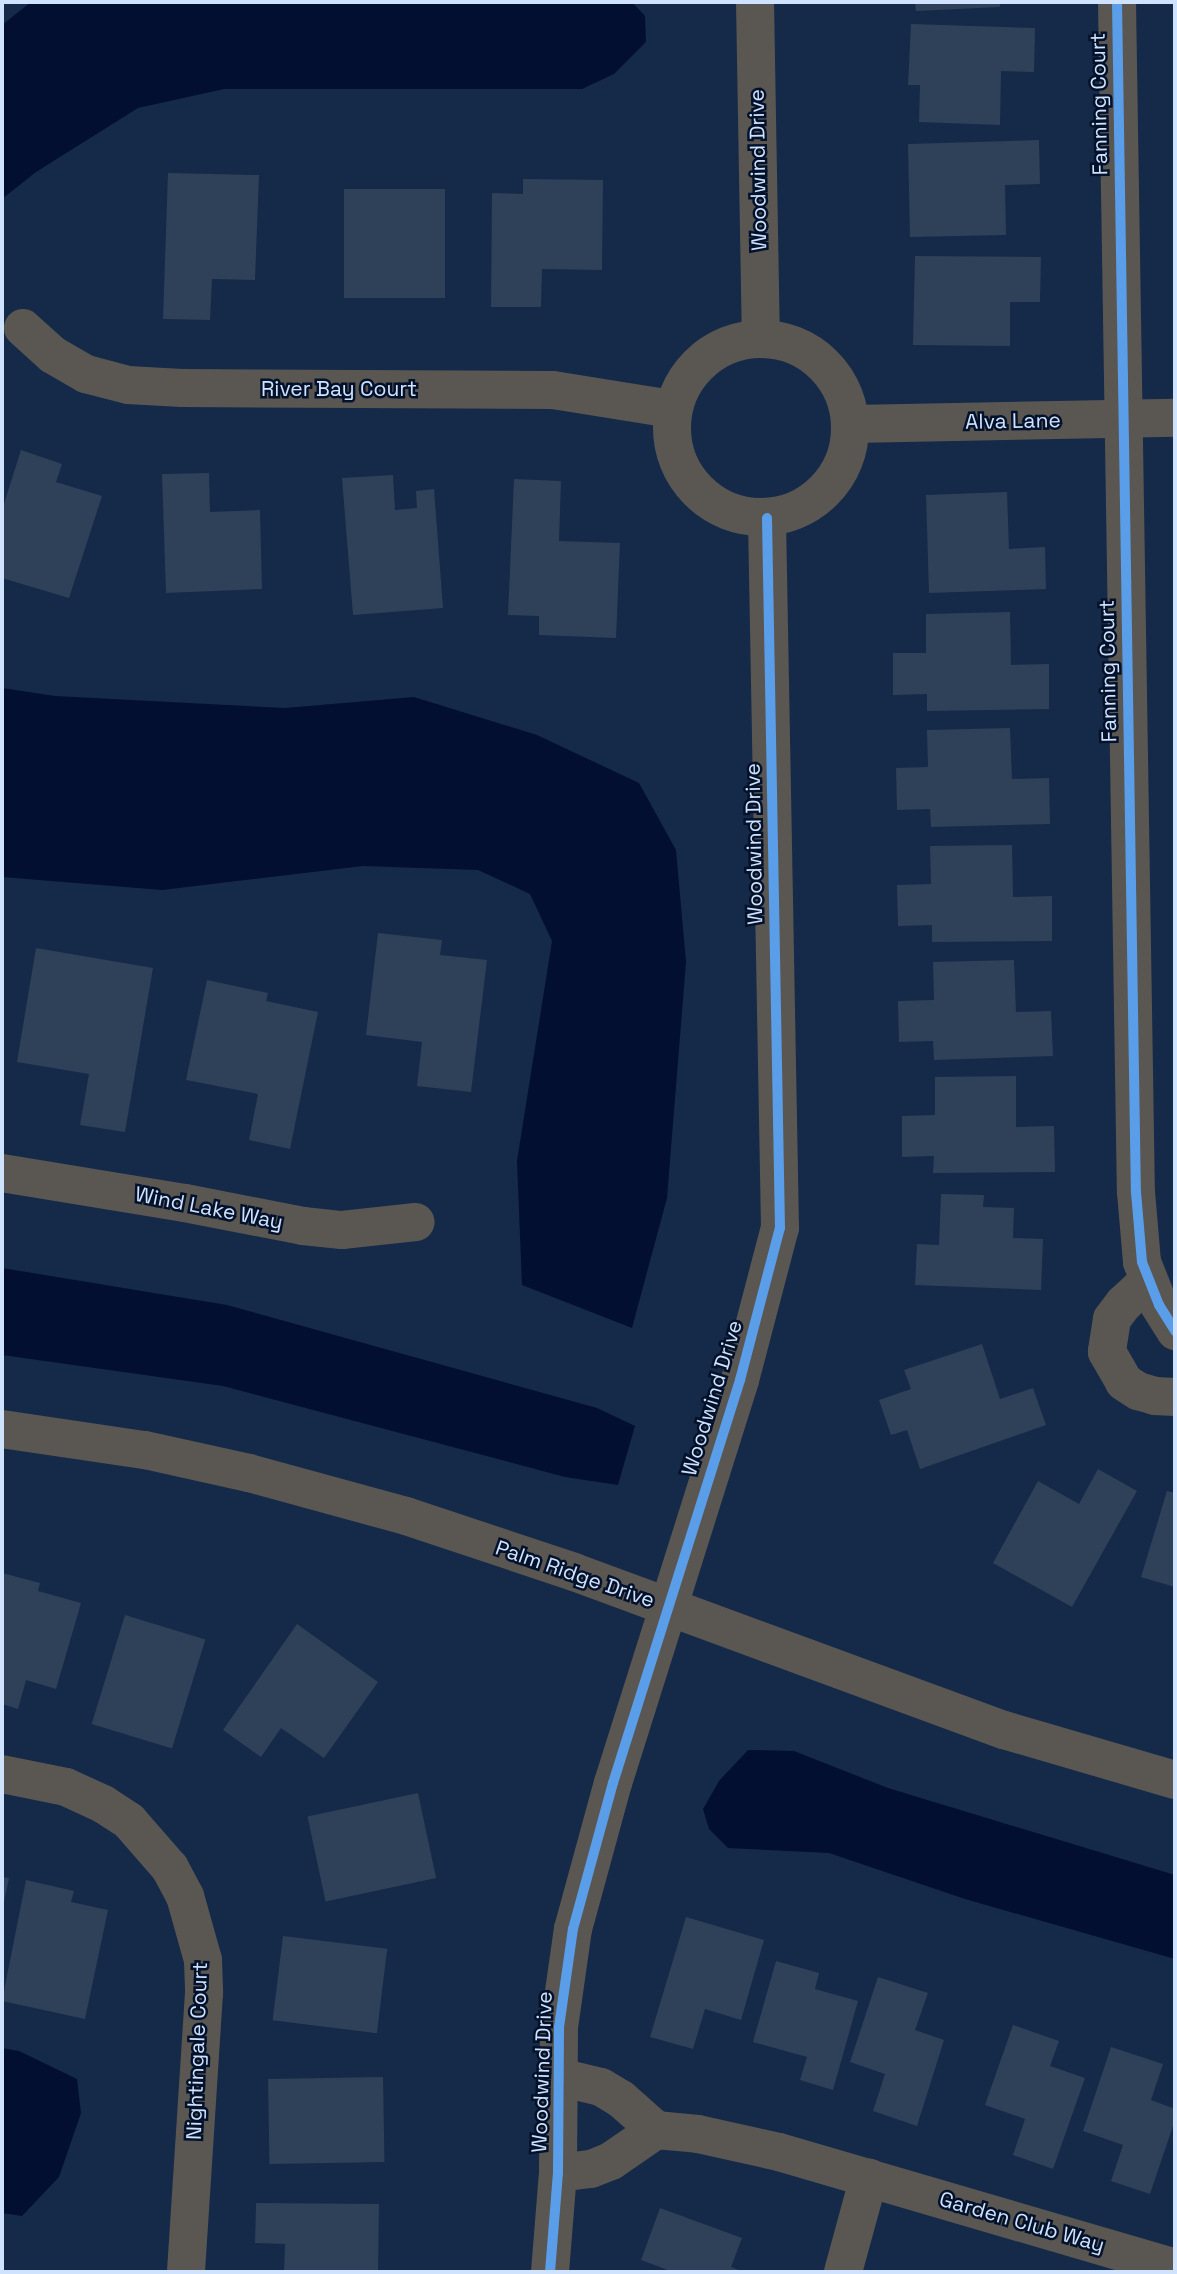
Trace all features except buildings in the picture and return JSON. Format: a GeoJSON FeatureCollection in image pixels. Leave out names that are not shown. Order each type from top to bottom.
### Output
{"type":"FeatureCollection","features":[{"type":"Feature","properties":{"kind":"street","name":"Woodwind Drive"},"geometry":{"type":"LineString","coordinates":[[755,2],[761,338]]}},
{"type":"Feature","properties":{"kind":"street","name":"Fanning Court"},"geometry":{"type":"LineString","coordinates":[[1117,2],[1136,1192],[1142,1262],[1148,1281],[1175,1331]]}},
{"type":"Feature","properties":{"kind":"street","name":"River Bay Court"},"geometry":{"type":"LineString","coordinates":[[23,328],[53,355],[86,374],[128,384],[182,388],[553,390],[671,410]]}},
{"type":"Feature","properties":{"kind":"street"},"geometry":{"type":"LineString","coordinates":[[761,338],[785,341],[813,354],[838,379],[852,424],[848,455],[833,483],[798,510],[767,518],[741,516],[712,503],[699,493],[680,467],[672,437],[671,410],[679,388],[692,371],[730,344],[761,338]]}},
{"type":"Feature","properties":{"kind":"street","name":"Alva Lane"},"geometry":{"type":"LineString","coordinates":[[852,424],[1175,418]]}},
{"type":"Feature","properties":{"kind":"street","name":"Woodwind Drive"},"geometry":{"type":"LineString","coordinates":[[550,2272],[558,2173],[559,2027],[573,1929],[613,1783],[740,1380],[780,1228],[767,518]]}},
{"type":"Feature","properties":{"kind":"street","name":"Wind Lake Way"},"geometry":{"type":"LineString","coordinates":[[2,1173],[185,1203],[303,1226],[342,1230],[416,1222]]}},
{"type":"Feature","properties":{"kind":"street"},"geometry":{"type":"LineString","coordinates":[[1148,1281],[1124,1303],[1112,1319],[1107,1352],[1124,1381],[1138,1391],[1156,1396],[1175,1396]]}},
{"type":"Feature","properties":{"kind":"street","name":"Palm Ridge Drive"},"geometry":{"type":"LineString","coordinates":[[2,1429],[145,1450],[289,1483],[406,1516],[670,1607],[1004,1730],[1175,1780]]}},
{"type":"Feature","properties":{"kind":"street","name":"Nightingale Court"},"geometry":{"type":"LineString","coordinates":[[2,1774],[66,1787],[103,1804],[129,1821],[170,1868],[185,1896],[203,1960],[204,1993],[186,2272]]}},
{"type":"Feature","properties":{"kind":"street"},"geometry":{"type":"LineString","coordinates":[[558,2173],[591,2169],[611,2161],[656,2130],[621,2099],[601,2087],[559,2077]]}},
{"type":"Feature","properties":{"kind":"street","name":"Garden Club Way"},"geometry":{"type":"LineString","coordinates":[[656,2130],[733,2141],[869,2177],[1175,2268]]}},
{"type":"Feature","properties":{"kind":"street"},"geometry":{"type":"LineString","coordinates":[[843,2272],[869,2177]]}},
{"type":"Feature","properties":{"kind":"water"},"geometry":{"type":"Polygon","coordinates":[[[31,2],[632,2],[645,16],[646,42],[614,74],[582,89],[224,89],[138,108],[36,172],[2,199],[2,25],[31,2]]]}},
{"type":"Feature","properties":{"kind":"water"},"geometry":{"type":"Polygon","coordinates":[[[2,688],[55,696],[285,708],[414,697],[537,735],[639,783],[676,850],[686,962],[667,1198],[632,1328],[522,1285],[517,1161],[552,941],[530,894],[478,870],[363,866],[162,890],[2,877],[2,688]]]}},
{"type":"Feature","properties":{"kind":"water"},"geometry":{"type":"Polygon","coordinates":[[[2,1268],[227,1305],[597,1408],[635,1426],[618,1485],[565,1477],[223,1386],[2,1355],[2,1268]]]}},
{"type":"Feature","properties":{"kind":"water"},"geometry":{"type":"Polygon","coordinates":[[[748,1750],[794,1751],[888,1788],[1175,1875],[1175,1959],[965,1899],[829,1853],[728,1848],[709,1829],[703,1809],[719,1781],[748,1750]]]}},
{"type":"Feature","properties":{"kind":"water"},"geometry":{"type":"Polygon","coordinates":[[[2,2048],[19,2051],[77,2079],[81,2113],[59,2177],[22,2216],[2,2213],[2,2048]]]}},
{"type":"Feature","properties":{"kind":"cycle path"},"geometry":{"type":"LineString","coordinates":[[1117,2],[1136,1192],[1142,1262],[1159,1305],[1175,1331]]}},
{"type":"Feature","properties":{"kind":"cycle path"},"geometry":{"type":"LineString","coordinates":[[550,2272],[558,2173],[559,2027],[573,1929],[613,1783],[740,1380],[780,1228],[767,518]]}}]}
